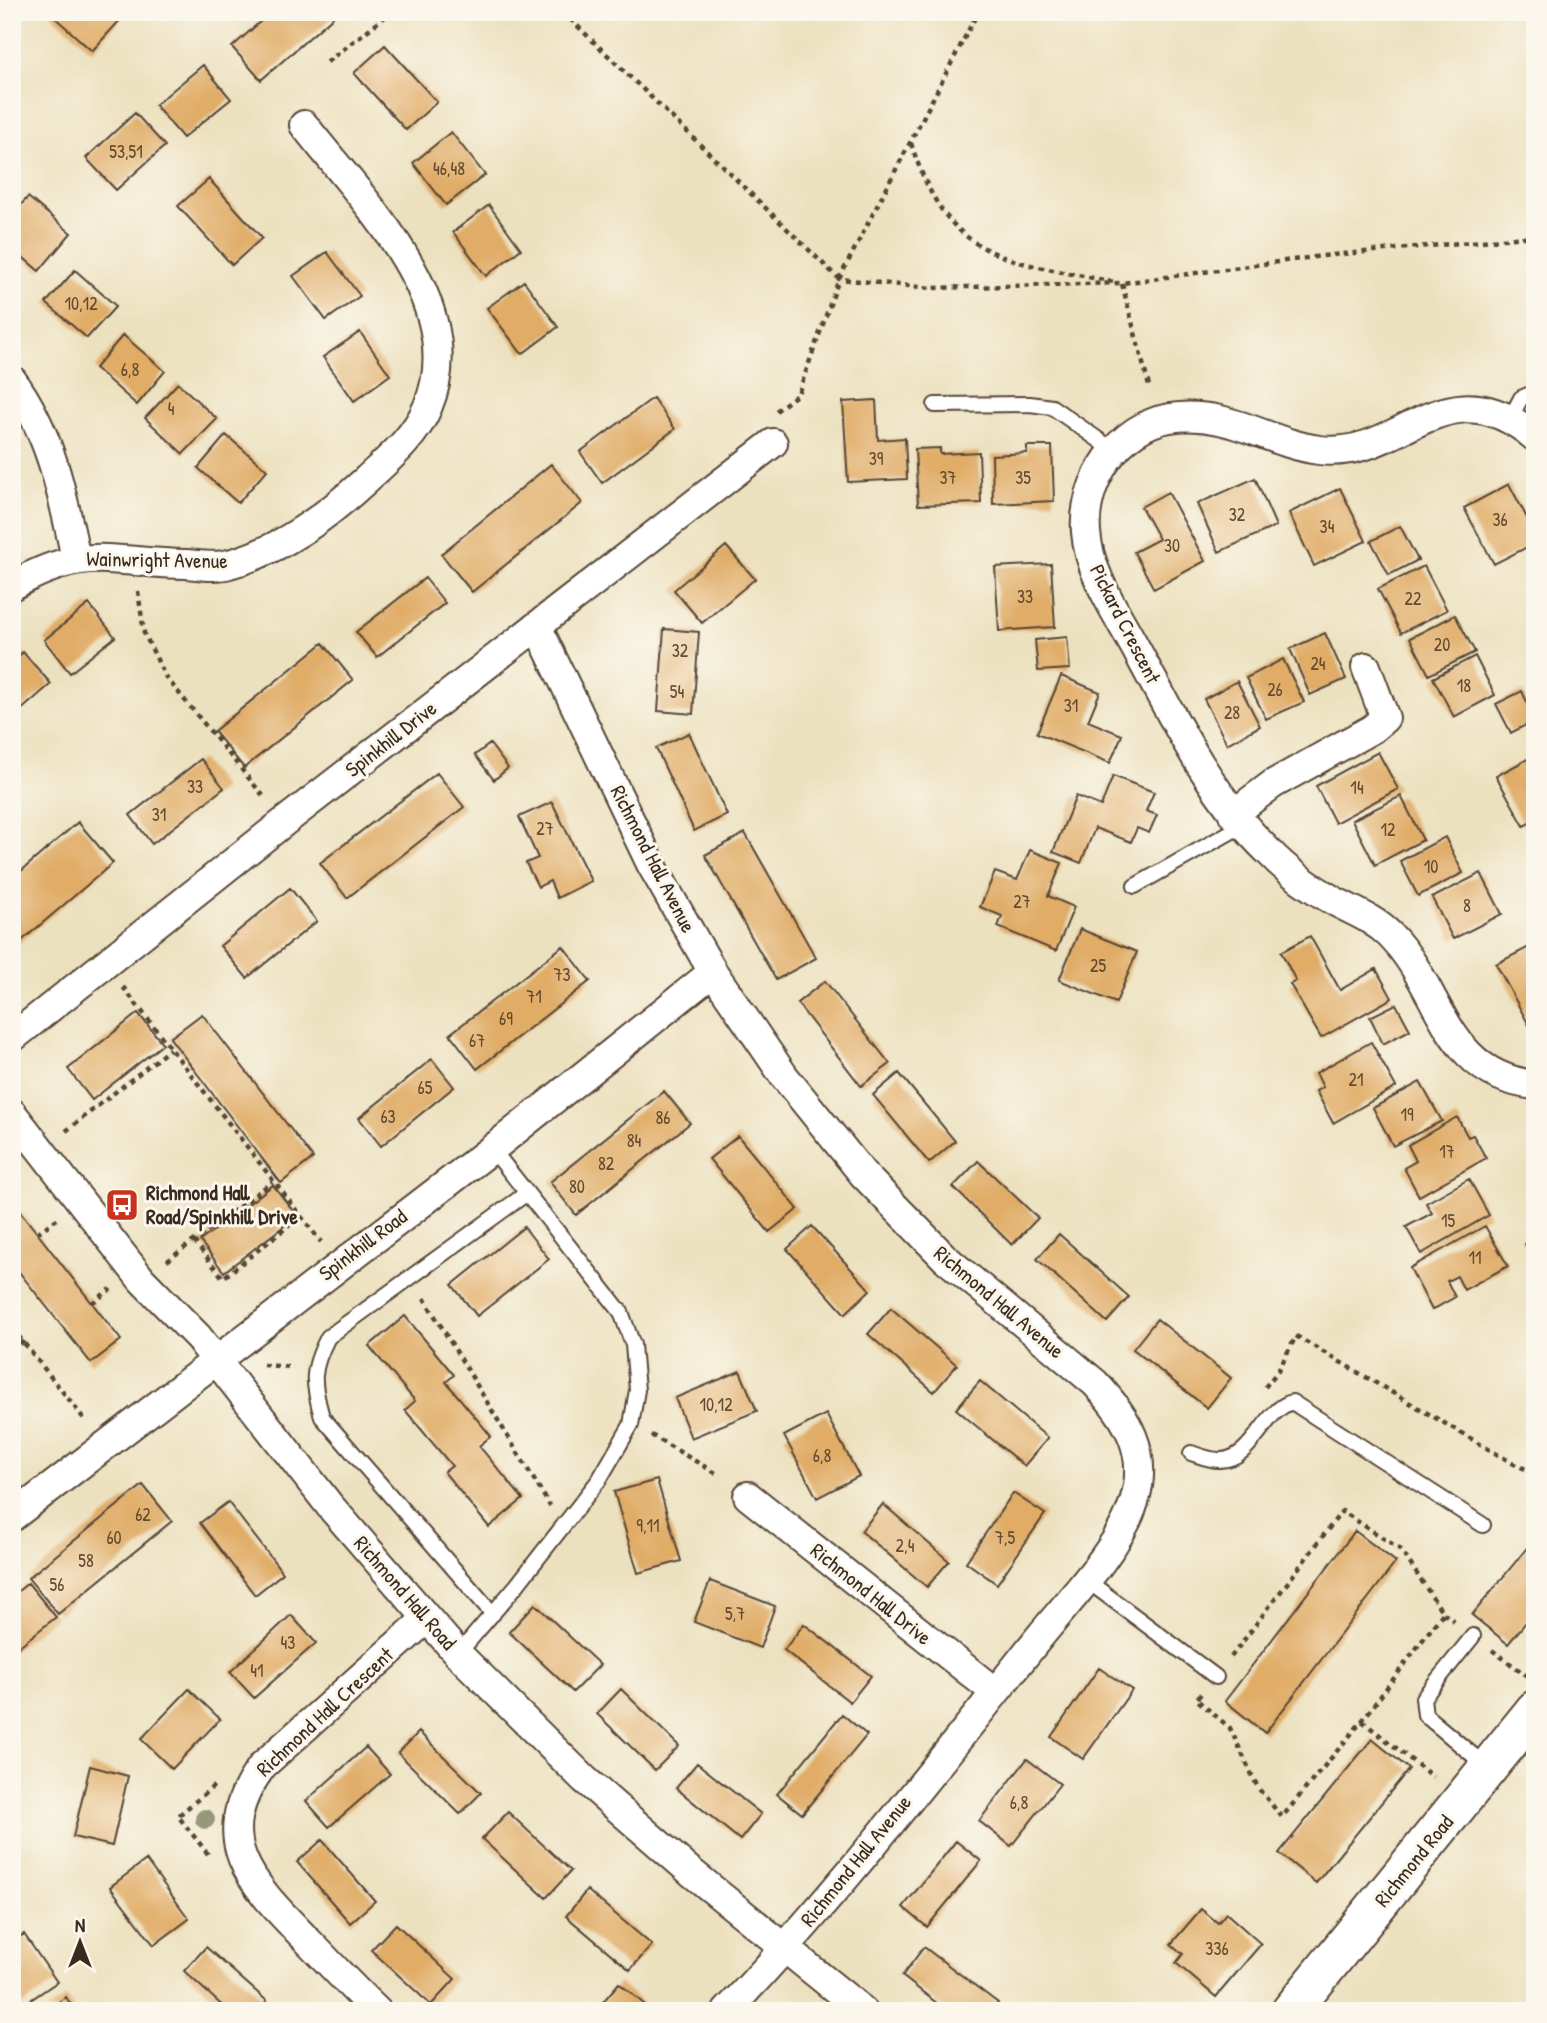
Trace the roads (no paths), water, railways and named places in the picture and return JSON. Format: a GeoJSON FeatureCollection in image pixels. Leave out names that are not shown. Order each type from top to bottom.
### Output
{"type":"FeatureCollection","features":[{"type":"Feature","properties":{"kind":"main road","name":"Richmond Road"},"geometry":{"type":"LineString","coordinates":[[1291,2011],[1487,1768],[1531,1693]]}},
{"type":"Feature","properties":{"kind":"street","name":"Wainwright Avenue"},"geometry":{"type":"LineString","coordinates":[[12,586],[37,571],[76,559],[108,557],[156,564],[227,565],[290,540],[354,491],[405,444],[428,406],[439,353],[429,301],[400,249],[303,125]]}},
{"type":"Feature","properties":{"kind":"street"},"geometry":{"type":"LineString","coordinates":[[12,380],[27,400],[48,447],[62,490],[76,559]]}},
{"type":"Feature","properties":{"kind":"street","name":"Pickard Crescent"},"geometry":{"type":"LineString","coordinates":[[1535,437],[1510,419],[1461,408],[1435,412],[1371,444],[1319,450],[1223,420],[1194,416],[1166,419],[1145,428],[1113,450],[1100,469],[1086,511],[1086,533],[1091,558],[1103,589],[1203,772],[1238,820],[1297,878],[1373,921],[1392,937],[1466,1054],[1508,1079],[1535,1085]]}},
{"type":"Feature","properties":{"kind":"street","name":"Spinkhill Drive"},"geometry":{"type":"LineString","coordinates":[[12,1038],[773,443]]}},
{"type":"Feature","properties":{"kind":"street","name":"Richmond Hall Avenue"},"geometry":{"type":"LineString","coordinates":[[537,626],[651,864],[713,972],[784,1076],[863,1174],[945,1258],[1096,1383],[1117,1407],[1133,1434],[1138,1466],[1135,1501],[1119,1534],[995,1692],[784,1949]]}},
{"type":"Feature","properties":{"kind":"street"},"geometry":{"type":"LineString","coordinates":[[1238,820],[1273,784],[1385,718],[1366,667]]}},
{"type":"Feature","properties":{"kind":"street","name":"Spinkhill Road"},"geometry":{"type":"LineString","coordinates":[[12,1517],[492,1149],[713,972]]}},
{"type":"Feature","properties":{"kind":"street","name":"Richmond Hall Road"},"geometry":{"type":"LineString","coordinates":[[12,1113],[142,1280],[215,1359],[330,1506],[458,1654],[584,1779],[784,1949],[863,2011]]}},
{"type":"Feature","properties":{"kind":"street","name":"Richmond Hall Drive"},"geometry":{"type":"LineString","coordinates":[[748,1496],[995,1692]]}},
{"type":"Feature","properties":{"kind":"street","name":"Richmond Hall Crescent"},"geometry":{"type":"LineString","coordinates":[[377,2011],[267,1899],[242,1864],[236,1843],[237,1815],[246,1787],[263,1765],[425,1619]]}},
{"type":"Feature","properties":{"kind":"street"},"geometry":{"type":"LineString","coordinates":[[727,2011],[784,1949]]}},
{"type":"Feature","properties":{"kind":"lane"},"geometry":{"type":"LineString","coordinates":[[1510,419],[1521,398],[1535,392]]}},
{"type":"Feature","properties":{"kind":"lane"},"geometry":{"type":"LineString","coordinates":[[935,405],[1030,404],[1052,407],[1113,450]]}},
{"type":"Feature","properties":{"kind":"lane"},"geometry":{"type":"LineString","coordinates":[[1135,886],[1238,820]]}},
{"type":"Feature","properties":{"kind":"lane"},"geometry":{"type":"LineString","coordinates":[[458,1654],[493,1614],[599,1479],[631,1424],[637,1390],[633,1345],[621,1312],[492,1149]]}},
{"type":"Feature","properties":{"kind":"lane"},"geometry":{"type":"LineString","coordinates":[[493,1614],[322,1417],[314,1388],[315,1363],[328,1337],[527,1193]]}},
{"type":"Feature","properties":{"kind":"lane"},"geometry":{"type":"LineString","coordinates":[[1191,1454],[1221,1460],[1235,1456],[1253,1440],[1279,1405],[1292,1402],[1483,1525]]}},
{"type":"Feature","properties":{"kind":"lane"},"geometry":{"type":"LineString","coordinates":[[1085,1579],[1216,1677]]}},
{"type":"Feature","properties":{"kind":"lane"},"geometry":{"type":"LineString","coordinates":[[1473,1636],[1423,1698],[1425,1715],[1487,1768]]}},
{"type":"Feature","properties":{"kind":"place","name":"Richmond Hall Road/Spinkhill Drive"},"geometry":{"type":"Point","coordinates":[122,1205]}}]}
